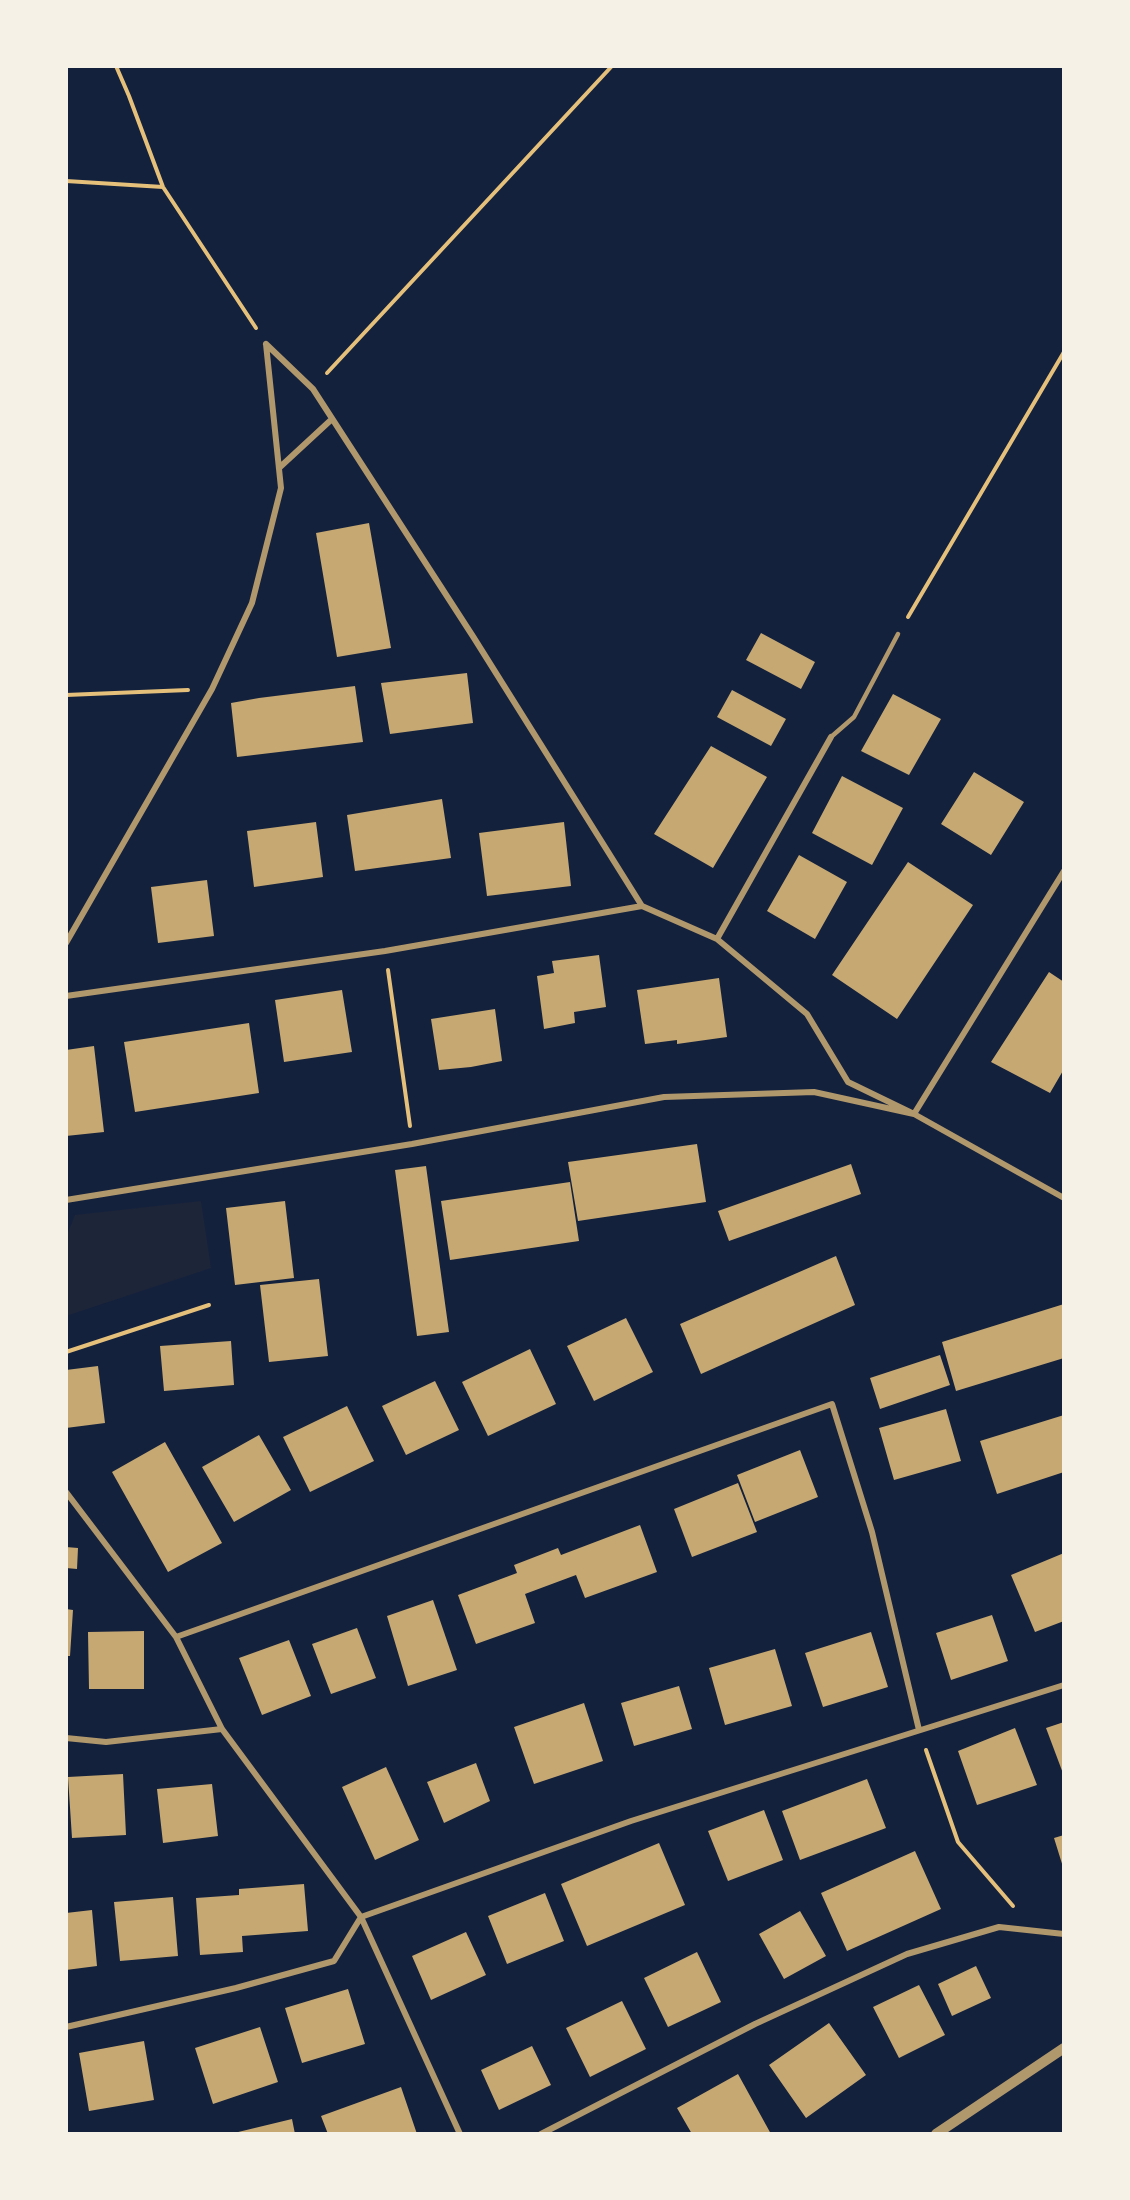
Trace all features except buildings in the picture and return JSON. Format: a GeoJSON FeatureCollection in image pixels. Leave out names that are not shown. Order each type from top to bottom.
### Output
{"type":"FeatureCollection","features":[{"type":"Feature","properties":{"kind":"street"},"geometry":{"type":"LineString","coordinates":[[266,344],[313,389],[474,638],[642,906]]}},
{"type":"Feature","properties":{"kind":"street"},"geometry":{"type":"LineString","coordinates":[[66,943],[212,689],[252,603],[281,488],[266,344]]}},
{"type":"Feature","properties":{"kind":"street"},"geometry":{"type":"LineString","coordinates":[[279,468],[332,419]]}},
{"type":"Feature","properties":{"kind":"street"},"geometry":{"type":"LineString","coordinates":[[717,939],[831,737]]}},
{"type":"Feature","properties":{"kind":"street"},"geometry":{"type":"LineString","coordinates":[[914,1114],[1064,871]]}},
{"type":"Feature","properties":{"kind":"street"},"geometry":{"type":"LineString","coordinates":[[66,996],[385,951],[642,906],[717,939],[807,1014],[848,1082],[914,1114],[1064,1198]]}},
{"type":"Feature","properties":{"kind":"street"},"geometry":{"type":"LineString","coordinates":[[66,1200],[412,1144],[664,1097],[814,1092],[914,1114]]}},
{"type":"Feature","properties":{"kind":"street"},"geometry":{"type":"LineString","coordinates":[[176,1637],[832,1404],[872,1532],[919,1730]]}},
{"type":"Feature","properties":{"kind":"street"},"geometry":{"type":"LineString","coordinates":[[66,1492],[176,1637],[222,1729],[361,1917],[460,2134]]}},
{"type":"Feature","properties":{"kind":"street"},"geometry":{"type":"LineString","coordinates":[[66,2026],[236,1988],[334,1961],[361,1917],[631,1821],[1064,1685]]}},
{"type":"Feature","properties":{"kind":"street"},"geometry":{"type":"LineString","coordinates":[[66,1738],[106,1742],[222,1729]]}},
{"type":"Feature","properties":{"kind":"street"},"geometry":{"type":"LineString","coordinates":[[541,2134],[755,2024],[907,1954],[999,1927],[1064,1934]]}},
{"type":"Feature","properties":{"kind":"street"},"geometry":{"type":"LineString","coordinates":[[936,2134],[1064,2048]]}},
{"type":"Feature","properties":{"kind":"lane"},"geometry":{"type":"LineString","coordinates":[[831,737],[854,717],[898,634]]}},
{"type":"Feature","properties":{"kind":"path"},"geometry":{"type":"LineString","coordinates":[[116,66],[163,187],[266,344]]}},
{"type":"Feature","properties":{"kind":"path"},"geometry":{"type":"LineString","coordinates":[[313,389],[612,66]]}},
{"type":"Feature","properties":{"kind":"path"},"geometry":{"type":"LineString","coordinates":[[66,181],[163,187]]}},
{"type":"Feature","properties":{"kind":"path"},"geometry":{"type":"LineString","coordinates":[[898,634],[1064,351]]}},
{"type":"Feature","properties":{"kind":"path"},"geometry":{"type":"LineString","coordinates":[[66,695],[212,689]]}},
{"type":"Feature","properties":{"kind":"path"},"geometry":{"type":"LineString","coordinates":[[385,951],[412,1144]]}},
{"type":"Feature","properties":{"kind":"path"},"geometry":{"type":"LineString","coordinates":[[66,1352],[209,1305]]}},
{"type":"Feature","properties":{"kind":"path"},"geometry":{"type":"LineString","coordinates":[[919,1730],[958,1842],[1034,1931]]}},
{"type":"Feature","properties":{"kind":"shaded area"},"geometry":{"type":"Polygon","coordinates":[[[201,1201],[211,1268],[66,1316],[66,1237],[75,1215],[201,1201]]]}}]}
